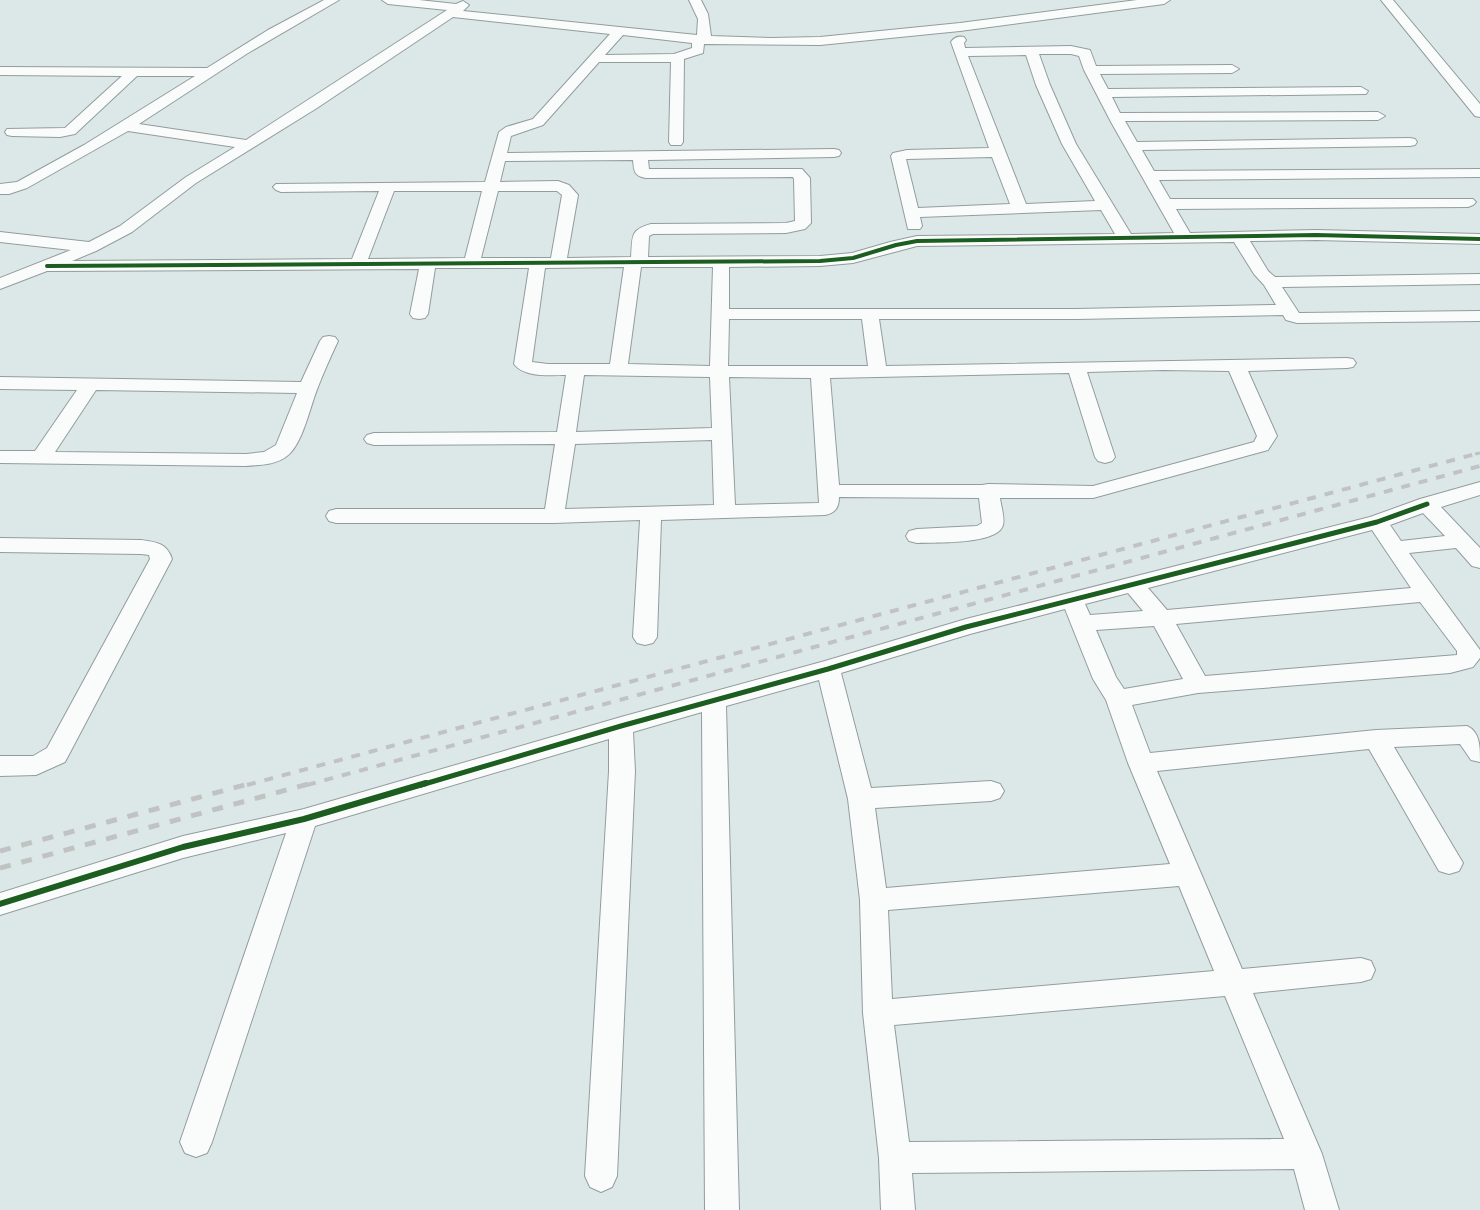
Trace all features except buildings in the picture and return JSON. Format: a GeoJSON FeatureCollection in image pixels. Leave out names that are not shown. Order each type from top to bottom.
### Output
{"type":"FeatureCollection","features":[{"type":"Feature","properties":{"kind":"street"},"geometry":{"type":"LineString","coordinates":[[0,189],[9,189],[22,185],[98,144],[209,72],[300,17],[333,0]]}},
{"type":"Feature","properties":{"kind":"street"},"geometry":{"type":"LineString","coordinates":[[388,0],[620,31],[738,42],[820,41],[1016,29],[1164,0]]}},
{"type":"Feature","properties":{"kind":"street"},"geometry":{"type":"LineString","coordinates":[[0,284],[90,248],[142,219],[191,180],[246,144],[312,105],[454,10],[473,0]]}},
{"type":"Feature","properties":{"kind":"street"},"geometry":{"type":"LineString","coordinates":[[603,59],[677,58],[680,55],[698,50],[706,31],[701,9],[695,0]]}},
{"type":"Feature","properties":{"kind":"street"},"geometry":{"type":"LineString","coordinates":[[1387,0],[1480,112]]}},
{"type":"Feature","properties":{"kind":"street"},"geometry":{"type":"LineString","coordinates":[[1016,29],[1034,51],[1043,85],[1069,144],[1126,239]]}},
{"type":"Feature","properties":{"kind":"street"},"geometry":{"type":"LineString","coordinates":[[472,263],[506,132],[532,126],[538,122],[620,31]]}},
{"type":"Feature","properties":{"kind":"street"},"geometry":{"type":"LineString","coordinates":[[977,38],[958,40],[957,42],[1020,208]]}},
{"type":"Feature","properties":{"kind":"street"},"geometry":{"type":"LineString","coordinates":[[961,52],[1083,51],[1116,118],[1184,238]]}},
{"type":"Feature","properties":{"kind":"street"},"geometry":{"type":"LineString","coordinates":[[676,142],[677,58]]}},
{"type":"Feature","properties":{"kind":"street"},"geometry":{"type":"LineString","coordinates":[[1091,70],[1232,69]]}},
{"type":"Feature","properties":{"kind":"street"},"geometry":{"type":"LineString","coordinates":[[0,71],[209,72]]}},
{"type":"Feature","properties":{"kind":"street"},"geometry":{"type":"LineString","coordinates":[[74,128],[133,72]]}},
{"type":"Feature","properties":{"kind":"street"},"geometry":{"type":"LineString","coordinates":[[1103,93],[1361,91]]}},
{"type":"Feature","properties":{"kind":"street"},"geometry":{"type":"LineString","coordinates":[[1116,118],[1378,116]]}},
{"type":"Feature","properties":{"kind":"street"},"geometry":{"type":"LineString","coordinates":[[1191,117],[1205,145]]}},
{"type":"Feature","properties":{"kind":"street"},"geometry":{"type":"LineString","coordinates":[[12,132],[60,133],[74,128],[123,128],[246,144]]}},
{"type":"Feature","properties":{"kind":"street"},"geometry":{"type":"LineString","coordinates":[[1133,146],[1410,142]]}},
{"type":"Feature","properties":{"kind":"street"},"geometry":{"type":"LineString","coordinates":[[917,241],[898,156],[907,154],[998,152]]}},
{"type":"Feature","properties":{"kind":"street"},"geometry":{"type":"LineString","coordinates":[[499,157],[834,153]]}},
{"type":"Feature","properties":{"kind":"street"},"geometry":{"type":"LineString","coordinates":[[618,369],[641,233],[651,229],[786,228],[799,226],[803,223],[802,178],[797,172],[646,174],[641,171],[640,155]]}},
{"type":"Feature","properties":{"kind":"street"},"geometry":{"type":"LineString","coordinates":[[1150,176],[1480,173]]}},
{"type":"Feature","properties":{"kind":"street"},"geometry":{"type":"LineString","coordinates":[[280,187],[558,186],[569,191],[570,195],[558,262]]}},
{"type":"Feature","properties":{"kind":"street"},"geometry":{"type":"LineString","coordinates":[[358,264],[388,187]]}},
{"type":"Feature","properties":{"kind":"street"},"geometry":{"type":"LineString","coordinates":[[1164,204],[1468,202]]}},
{"type":"Feature","properties":{"kind":"street"},"geometry":{"type":"LineString","coordinates":[[911,212],[1106,205]]}},
{"type":"Feature","properties":{"kind":"street"},"geometry":{"type":"LineString","coordinates":[[47,266],[836,260],[853,258],[896,245],[917,241],[1316,235],[1480,239]]}},
{"type":"Feature","properties":{"kind":"street"},"geometry":{"type":"LineString","coordinates":[[1238,236],[1262,274],[1271,282],[1292,316],[1297,318],[1480,316]]}},
{"type":"Feature","properties":{"kind":"street"},"geometry":{"type":"LineString","coordinates":[[0,237],[90,248]]}},
{"type":"Feature","properties":{"kind":"street"},"geometry":{"type":"LineString","coordinates":[[721,261],[719,371],[725,511]]}},
{"type":"Feature","properties":{"kind":"street"},"geometry":{"type":"LineString","coordinates":[[538,262],[523,364],[526,367],[535,369],[576,368],[820,373],[1346,363]]}},
{"type":"Feature","properties":{"kind":"street"},"geometry":{"type":"LineString","coordinates":[[419,314],[428,263]]}},
{"type":"Feature","properties":{"kind":"street"},"geometry":{"type":"LineString","coordinates":[[1271,282],[1480,279]]}},
{"type":"Feature","properties":{"kind":"street"},"geometry":{"type":"LineString","coordinates":[[720,314],[1076,314],[1288,310]]}},
{"type":"Feature","properties":{"kind":"street"},"geometry":{"type":"LineString","coordinates":[[870,314],[878,372]]}},
{"type":"Feature","properties":{"kind":"street"},"geometry":{"type":"LineString","coordinates":[[0,457],[246,460],[271,457],[284,450],[288,444],[308,388],[329,341]]}},
{"type":"Feature","properties":{"kind":"street"},"geometry":{"type":"LineString","coordinates":[[829,491],[988,490],[1061,493],[1093,492],[1261,446],[1267,436],[1236,366]]}},
{"type":"Feature","properties":{"kind":"street"},"geometry":{"type":"LineString","coordinates":[[1076,367],[1105,457]]}},
{"type":"Feature","properties":{"kind":"street"},"geometry":{"type":"LineString","coordinates":[[554,516],[576,368]]}},
{"type":"Feature","properties":{"kind":"street"},"geometry":{"type":"LineString","coordinates":[[336,516],[554,516],[820,510],[828,508],[829,491],[820,373]]}},
{"type":"Feature","properties":{"kind":"street"},"geometry":{"type":"LineString","coordinates":[[0,383],[308,388]]}},
{"type":"Feature","properties":{"kind":"street"},"geometry":{"type":"LineString","coordinates":[[41,457],[90,385]]}},
{"type":"Feature","properties":{"kind":"street"},"geometry":{"type":"LineString","coordinates":[[374,439],[566,438],[721,434]]}},
{"type":"Feature","properties":{"kind":"street"},"geometry":{"type":"LineString","coordinates":[[1077,611],[1134,585],[1377,522],[1480,488]]}},
{"type":"Feature","properties":{"kind":"street"},"geometry":{"type":"LineString","coordinates":[[917,536],[981,533],[989,530],[993,523],[988,490]]}},
{"type":"Feature","properties":{"kind":"street"},"geometry":{"type":"LineString","coordinates":[[1427,504],[1480,561]]}},
{"type":"Feature","properties":{"kind":"street"},"geometry":{"type":"LineString","coordinates":[[645,637],[652,513]]}},
{"type":"Feature","properties":{"kind":"street"},"geometry":{"type":"LineString","coordinates":[[1118,699],[1198,685],[1450,665],[1465,661],[1469,657],[1468,650],[1426,594],[1377,522]]}},
{"type":"Feature","properties":{"kind":"street"},"geometry":{"type":"LineString","coordinates":[[1395,548],[1461,541]]}},
{"type":"Feature","properties":{"kind":"street"},"geometry":{"type":"LineString","coordinates":[[0,545],[141,547],[155,549],[159,552],[161,559],[56,755],[36,765],[0,766]]}},
{"type":"Feature","properties":{"kind":"street"},"geometry":{"type":"LineString","coordinates":[[1134,585],[1161,618],[1198,685]]}},
{"type":"Feature","properties":{"kind":"street"},"geometry":{"type":"LineString","coordinates":[[0,904],[183,847],[304,819],[621,726],[828,669],[966,627],[1077,611],[1161,618],[1426,594]]}},
{"type":"Feature","properties":{"kind":"street"},"geometry":{"type":"LineString","coordinates":[[1077,611],[1105,679],[1118,699],[1141,763],[1306,1154],[1322,1210]]}},
{"type":"Feature","properties":{"kind":"street"},"geometry":{"type":"LineString","coordinates":[[828,669],[861,799],[874,900],[878,1013],[895,1158],[898,1210]]}},
{"type":"Feature","properties":{"kind":"street"},"geometry":{"type":"LineString","coordinates":[[714,700],[722,1210]]}},
{"type":"Feature","properties":{"kind":"street"},"geometry":{"type":"LineString","coordinates":[[600,1176],[622,771],[621,726]]}},
{"type":"Feature","properties":{"kind":"street"},"geometry":{"type":"LineString","coordinates":[[1141,763],[1376,739],[1476,740]]}},
{"type":"Feature","properties":{"kind":"street"},"geometry":{"type":"LineString","coordinates":[[1376,739],[1449,863]]}},
{"type":"Feature","properties":{"kind":"street"},"geometry":{"type":"LineString","coordinates":[[861,799],[991,791]]}},
{"type":"Feature","properties":{"kind":"street"},"geometry":{"type":"LineString","coordinates":[[196,1142],[304,819]]}},
{"type":"Feature","properties":{"kind":"street"},"geometry":{"type":"LineString","coordinates":[[874,900],[1189,874]]}},
{"type":"Feature","properties":{"kind":"street"},"geometry":{"type":"LineString","coordinates":[[878,1013],[1058,999],[1361,970]]}},
{"type":"Feature","properties":{"kind":"street"},"geometry":{"type":"LineString","coordinates":[[895,1158],[1306,1154]]}},
{"type":"Feature","properties":{"kind":"railway"},"geometry":{"type":"LineString","coordinates":[[247,785],[1476,454]]}},
{"type":"Feature","properties":{"kind":"railway"},"geometry":{"type":"LineString","coordinates":[[307,785],[1480,466]]}},
{"type":"Feature","properties":{"kind":"railway"},"geometry":{"type":"LineString","coordinates":[[0,851],[252,783]]}},
{"type":"Feature","properties":{"kind":"railway"},"geometry":{"type":"LineString","coordinates":[[0,868],[312,783]]}},
{"type":"Feature","properties":{"kind":"cycle path"},"geometry":{"type":"LineString","coordinates":[[47,266],[820,261],[853,258],[896,245],[917,241],[1316,235],[1480,239]]}},
{"type":"Feature","properties":{"kind":"cycle path"},"geometry":{"type":"LineString","coordinates":[[0,904],[183,847],[304,819],[621,726],[828,669],[966,627],[1377,522],[1427,504]]}}]}
